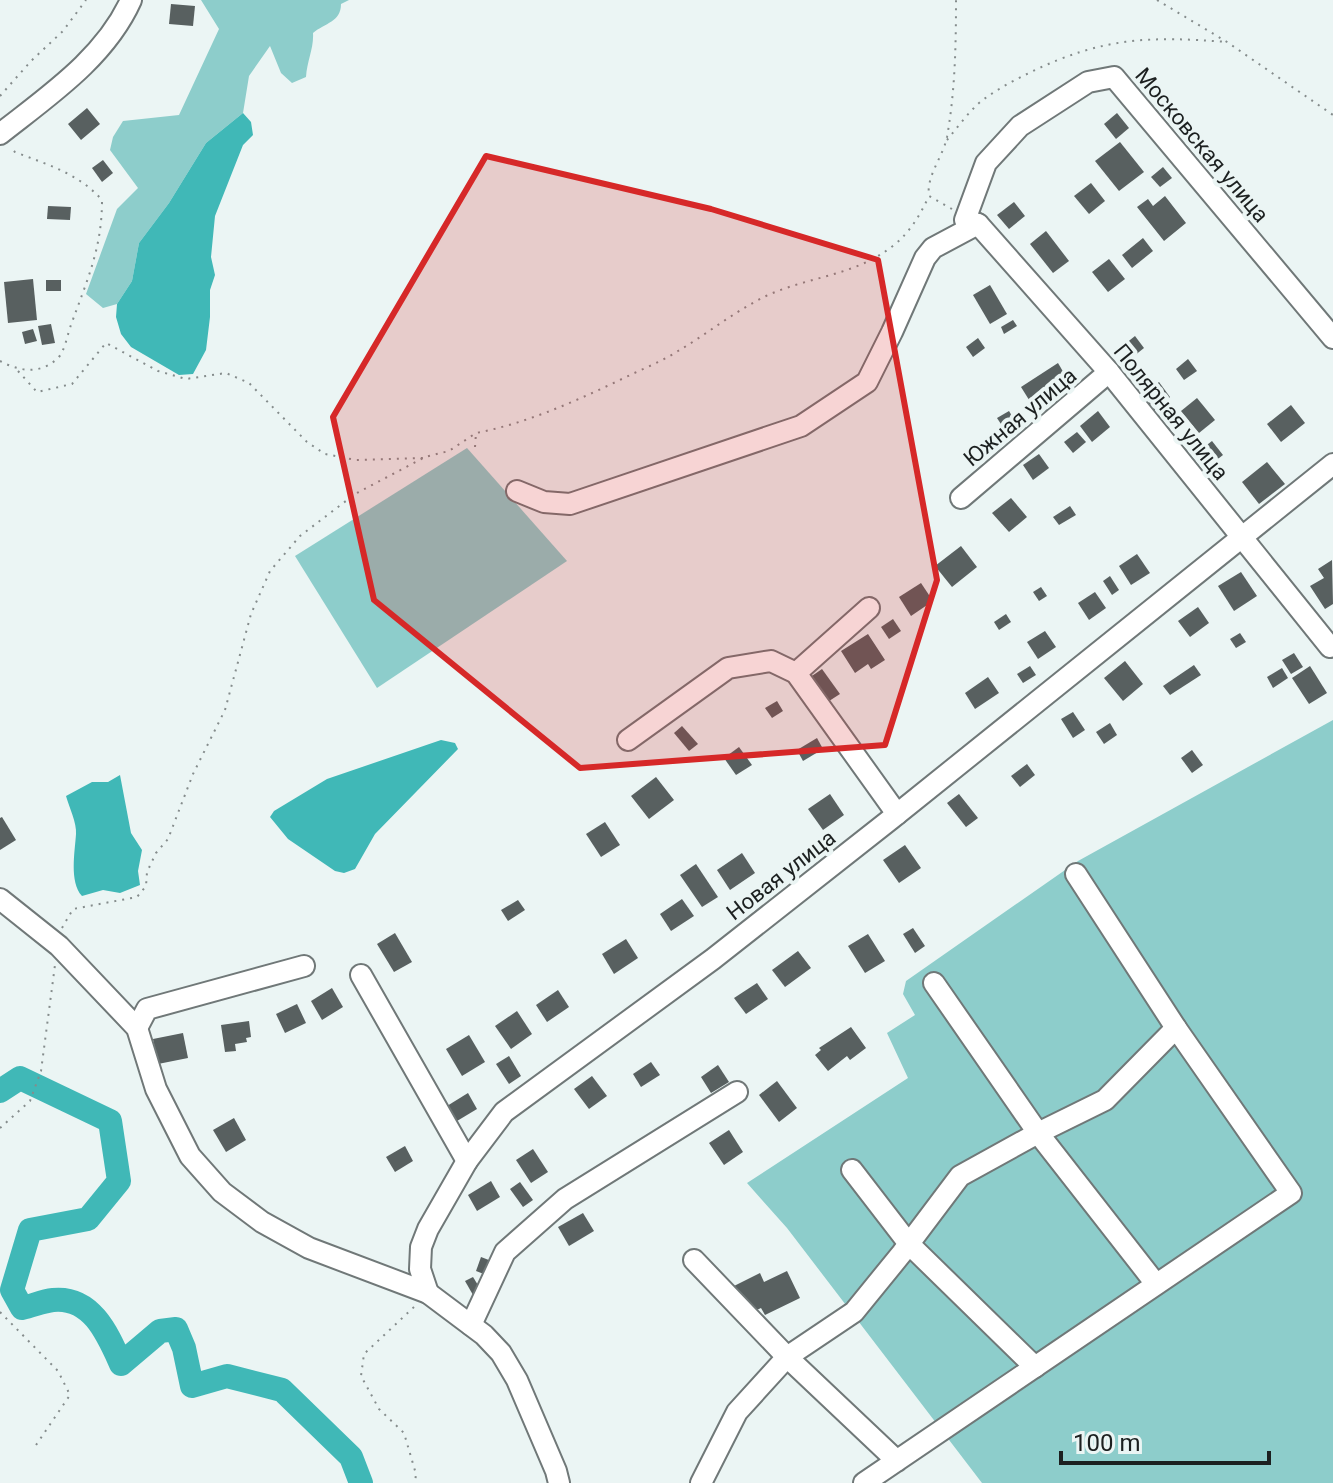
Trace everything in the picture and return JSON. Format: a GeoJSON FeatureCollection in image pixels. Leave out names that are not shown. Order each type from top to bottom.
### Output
{"type":"FeatureCollection","features":[{"type":"Feature","properties":{"kind":"street"},"geometry":{"type":"LineString","coordinates":[[4,139],[103,44],[122,19],[131,0]]}},
{"type":"Feature","properties":{"kind":"street","name":"Московская улица"},"geometry":{"type":"LineString","coordinates":[[971,222],[986,163],[1020,126],[1088,82],[1114,77],[1333,338]]}},
{"type":"Feature","properties":{"kind":"street"},"geometry":{"type":"LineString","coordinates":[[517,491],[544,502],[570,504],[801,426],[867,382],[925,258],[933,248],[971,222]]}},
{"type":"Feature","properties":{"kind":"street","name":"Полярная улица"},"geometry":{"type":"LineString","coordinates":[[971,222],[1109,372],[1330,647]]}},
{"type":"Feature","properties":{"kind":"street","name":"Южная улица"},"geometry":{"type":"LineString","coordinates":[[961,498],[1109,372]]}},
{"type":"Feature","properties":{"kind":"street","name":"Новая улица"},"geometry":{"type":"LineString","coordinates":[[428,1293],[420,1269],[421,1247],[428,1229],[467,1161],[504,1112],[713,959],[1333,464]]}},
{"type":"Feature","properties":{"kind":"street"},"geometry":{"type":"LineString","coordinates":[[796,673],[869,608]]}},
{"type":"Feature","properties":{"kind":"street"},"geometry":{"type":"LineString","coordinates":[[628,740],[728,668],[771,661],[796,673],[897,814]]}},
{"type":"Feature","properties":{"kind":"street"},"geometry":{"type":"LineString","coordinates":[[864,1483],[1291,1193],[1176,1028],[1076,874]]}},
{"type":"Feature","properties":{"kind":"street"},"geometry":{"type":"LineString","coordinates":[[0,899],[59,946],[137,1028],[156,1089],[190,1156],[222,1192],[262,1222],[309,1248],[428,1293],[471,1325],[501,1353],[517,1380],[559,1483]]}},
{"type":"Feature","properties":{"kind":"street"},"geometry":{"type":"LineString","coordinates":[[137,1028],[147,1009],[304,966]]}},
{"type":"Feature","properties":{"kind":"street"},"geometry":{"type":"LineString","coordinates":[[361,975],[467,1161]]}},
{"type":"Feature","properties":{"kind":"street"},"geometry":{"type":"LineString","coordinates":[[934,983],[1038,1133],[1156,1284]]}},
{"type":"Feature","properties":{"kind":"street"},"geometry":{"type":"LineString","coordinates":[[701,1483],[737,1412],[787,1357],[854,1312],[960,1176],[1105,1100],[1176,1028]]}},
{"type":"Feature","properties":{"kind":"street"},"geometry":{"type":"LineString","coordinates":[[471,1325],[505,1252],[565,1199],[737,1092]]}},
{"type":"Feature","properties":{"kind":"street"},"geometry":{"type":"LineString","coordinates":[[852,1170],[909,1244],[1035,1367]]}},
{"type":"Feature","properties":{"kind":"street"},"geometry":{"type":"LineString","coordinates":[[694,1260],[787,1357],[897,1461]]}},
{"type":"Feature","properties":{"kind":"path"},"geometry":{"type":"LineString","coordinates":[[0,96],[63,31],[86,0]]}},
{"type":"Feature","properties":{"kind":"path"},"geometry":{"type":"LineString","coordinates":[[0,361],[18,371],[37,392],[72,384],[106,343],[158,371],[186,379],[226,373],[249,383],[307,442],[325,454],[356,460],[425,457],[449,451],[476,433],[543,414],[599,390],[675,353],[764,297],[809,279],[851,271],[894,245],[917,222],[947,140],[956,56],[956,0]]}},
{"type":"Feature","properties":{"kind":"path"},"geometry":{"type":"LineString","coordinates":[[1157,0],[1227,42],[1333,115]]}},
{"type":"Feature","properties":{"kind":"path"},"geometry":{"type":"LineString","coordinates":[[947,140],[978,104],[1003,85],[1057,59],[1115,41],[1168,37],[1227,42]]}},
{"type":"Feature","properties":{"kind":"path"},"geometry":{"type":"LineString","coordinates":[[4,139],[15,152],[72,174],[89,185],[102,200],[102,224],[95,261],[60,358],[41,369],[18,371]]}},
{"type":"Feature","properties":{"kind":"path"},"geometry":{"type":"LineString","coordinates":[[929,196],[971,222]]}},
{"type":"Feature","properties":{"kind":"path"},"geometry":{"type":"LineString","coordinates":[[475,447],[476,433]]}},
{"type":"Feature","properties":{"kind":"path"},"geometry":{"type":"LineString","coordinates":[[0,1128],[30,1101],[41,1071],[62,927],[73,909],[137,897],[146,886],[147,872],[156,853],[168,839],[193,774],[225,710],[251,614],[270,571],[300,536],[355,494],[425,457]]}},
{"type":"Feature","properties":{"kind":"path"},"geometry":{"type":"LineString","coordinates":[[415,1483],[416,1474],[404,1433],[379,1409],[361,1376],[364,1354],[428,1293]]}},
{"type":"Feature","properties":{"kind":"path"},"geometry":{"type":"LineString","coordinates":[[0,1312],[58,1371],[70,1395],[34,1448]]}},
{"type":"Feature","properties":{"kind":"highlighted area"},"geometry":{"type":"Polygon","coordinates":[[[486,156],[711,209],[878,260],[937,580],[885,745],[580,768],[374,600],[333,417],[486,156]]]}},
{"type":"Feature","properties":{"kind":"shaded area"},"geometry":{"type":"Polygon","coordinates":[[[201,0],[349,0],[341,4],[335,18],[313,33],[306,77],[292,83],[281,73],[270,46],[249,76],[243,113],[206,143],[169,203],[139,243],[132,281],[117,304],[103,308],[86,294],[117,209],[138,188],[110,150],[113,137],[123,121],[179,115],[219,29],[201,0]]]}},
{"type":"Feature","properties":{"kind":"shaded area"},"geometry":{"type":"Polygon","coordinates":[[[243,113],[251,122],[253,135],[243,145],[215,216],[211,257],[215,275],[210,290],[206,350],[193,374],[179,375],[131,347],[121,334],[116,317],[117,304],[132,281],[139,243],[169,203],[206,143],[243,113]]]}},
{"type":"Feature","properties":{"kind":"shaded area"},"geometry":{"type":"Polygon","coordinates":[[[467,448],[567,561],[377,688],[295,556],[467,448]]]}},
{"type":"Feature","properties":{"kind":"shaded area"},"geometry":{"type":"Polygon","coordinates":[[[1333,720],[1333,1483],[982,1483],[787,1228],[747,1183],[908,1078],[887,1033],[915,1015],[903,994],[906,981],[1078,861],[1333,720]]]}},
{"type":"Feature","properties":{"kind":"shaded area"},"geometry":{"type":"Polygon","coordinates":[[[441,740],[455,743],[458,749],[375,834],[355,869],[344,873],[335,871],[288,839],[270,817],[274,811],[327,779],[441,740]]]}},
{"type":"Feature","properties":{"kind":"shaded area"},"geometry":{"type":"Polygon","coordinates":[[[120,775],[131,833],[142,850],[138,871],[140,885],[120,893],[103,890],[82,896],[75,883],[76,834],[66,796],[92,782],[108,782],[120,775]]]}},
{"type":"Feature","properties":{"kind":"building"},"geometry":{"type":"Polygon","coordinates":[[[171,4],[195,6],[193,26],[169,24],[171,4]]]}},
{"type":"Feature","properties":{"kind":"building"},"geometry":{"type":"Polygon","coordinates":[[[87,108],[100,124],[81,140],[68,124],[87,108]]]}},
{"type":"Feature","properties":{"kind":"building"},"geometry":{"type":"Polygon","coordinates":[[[1117,113],[1129,128],[1116,139],[1104,124],[1117,113]]]}},
{"type":"Feature","properties":{"kind":"building"},"geometry":{"type":"Polygon","coordinates":[[[1120,142],[1144,172],[1119,191],[1095,161],[1120,142]]]}},
{"type":"Feature","properties":{"kind":"building"},"geometry":{"type":"Polygon","coordinates":[[[103,160],[113,173],[102,182],[92,168],[103,160]]]}},
{"type":"Feature","properties":{"kind":"building"},"geometry":{"type":"Polygon","coordinates":[[[1163,167],[1172,178],[1160,187],[1151,177],[1163,167]]]}},
{"type":"Feature","properties":{"kind":"building"},"geometry":{"type":"Polygon","coordinates":[[[1091,183],[1105,201],[1089,214],[1074,196],[1091,183]]]}},
{"type":"Feature","properties":{"kind":"building"},"geometry":{"type":"Polygon","coordinates":[[[1165,196],[1186,223],[1164,241],[1137,207],[1148,199],[1153,206],[1165,196]]]}},
{"type":"Feature","properties":{"kind":"building"},"geometry":{"type":"Polygon","coordinates":[[[1014,202],[1025,216],[1009,229],[997,215],[1014,202]]]}},
{"type":"Feature","properties":{"kind":"building"},"geometry":{"type":"Polygon","coordinates":[[[48,206],[71,207],[70,220],[47,219],[48,206]]]}},
{"type":"Feature","properties":{"kind":"building"},"geometry":{"type":"Polygon","coordinates":[[[1046,231],[1069,261],[1053,273],[1030,244],[1046,231]]]}},
{"type":"Feature","properties":{"kind":"building"},"geometry":{"type":"Polygon","coordinates":[[[1143,238],[1153,251],[1132,268],[1122,255],[1143,238]]]}},
{"type":"Feature","properties":{"kind":"building"},"geometry":{"type":"Polygon","coordinates":[[[1109,259],[1125,279],[1108,292],[1092,272],[1109,259]]]}},
{"type":"Feature","properties":{"kind":"building"},"geometry":{"type":"Polygon","coordinates":[[[33,279],[37,320],[8,323],[4,282],[33,279]]]}},
{"type":"Feature","properties":{"kind":"building"},"geometry":{"type":"Polygon","coordinates":[[[46,280],[61,280],[61,291],[46,291],[46,280]]]}},
{"type":"Feature","properties":{"kind":"building"},"geometry":{"type":"Polygon","coordinates":[[[990,285],[1007,314],[990,324],[973,295],[990,285]]]}},
{"type":"Feature","properties":{"kind":"building"},"geometry":{"type":"Polygon","coordinates":[[[1013,320],[1017,326],[1004,334],[1001,327],[1013,320]]]}},
{"type":"Feature","properties":{"kind":"building"},"geometry":{"type":"Polygon","coordinates":[[[51,324],[55,343],[42,345],[38,326],[51,324]]]}},
{"type":"Feature","properties":{"kind":"building"},"geometry":{"type":"Polygon","coordinates":[[[33,329],[37,341],[25,344],[22,332],[33,329]]]}},
{"type":"Feature","properties":{"kind":"building"},"geometry":{"type":"Polygon","coordinates":[[[1135,336],[1144,348],[1124,364],[1115,352],[1135,336]]]}},
{"type":"Feature","properties":{"kind":"building"},"geometry":{"type":"Polygon","coordinates":[[[978,338],[985,348],[973,357],[966,347],[978,338]]]}},
{"type":"Feature","properties":{"kind":"building"},"geometry":{"type":"Polygon","coordinates":[[[1188,359],[1197,371],[1184,380],[1176,369],[1188,359]]]}},
{"type":"Feature","properties":{"kind":"building"},"geometry":{"type":"Polygon","coordinates":[[[1058,363],[1068,380],[1031,403],[1021,387],[1058,363]]]}},
{"type":"Feature","properties":{"kind":"building"},"geometry":{"type":"Polygon","coordinates":[[[1159,382],[1170,397],[1153,411],[1142,396],[1159,382]]]}},
{"type":"Feature","properties":{"kind":"building"},"geometry":{"type":"Polygon","coordinates":[[[1197,398],[1215,420],[1199,433],[1181,411],[1197,398]]]}},
{"type":"Feature","properties":{"kind":"building"},"geometry":{"type":"Polygon","coordinates":[[[1291,405],[1305,423],[1281,442],[1267,424],[1291,405]]]}},
{"type":"Feature","properties":{"kind":"building"},"geometry":{"type":"Polygon","coordinates":[[[1009,411],[1021,431],[1010,438],[997,418],[1009,411]]]}},
{"type":"Feature","properties":{"kind":"building"},"geometry":{"type":"Polygon","coordinates":[[[1098,411],[1110,427],[1092,442],[1080,426],[1098,411]]]}},
{"type":"Feature","properties":{"kind":"building"},"geometry":{"type":"Polygon","coordinates":[[[1077,432],[1086,442],[1073,453],[1064,442],[1077,432]]]}},
{"type":"Feature","properties":{"kind":"building"},"geometry":{"type":"Polygon","coordinates":[[[1212,441],[1223,455],[1205,469],[1194,455],[1212,441]]]}},
{"type":"Feature","properties":{"kind":"building"},"geometry":{"type":"Polygon","coordinates":[[[1039,454],[1049,468],[1033,480],[1023,465],[1039,454]]]}},
{"type":"Feature","properties":{"kind":"building"},"geometry":{"type":"Polygon","coordinates":[[[1267,462],[1285,484],[1259,504],[1242,482],[1267,462]]]}},
{"type":"Feature","properties":{"kind":"building"},"geometry":{"type":"Polygon","coordinates":[[[1011,498],[1027,517],[1009,532],[992,513],[1011,498]]]}},
{"type":"Feature","properties":{"kind":"building"},"geometry":{"type":"Polygon","coordinates":[[[1070,506],[1076,515],[1059,525],[1053,517],[1070,506]]]}},
{"type":"Feature","properties":{"kind":"building"},"geometry":{"type":"Polygon","coordinates":[[[961,546],[977,567],[952,587],[935,566],[961,546]]]}},
{"type":"Feature","properties":{"kind":"building"},"geometry":{"type":"Polygon","coordinates":[[[1137,554],[1150,573],[1131,585],[1119,566],[1137,554]]]}},
{"type":"Feature","properties":{"kind":"building"},"geometry":{"type":"Polygon","coordinates":[[[1332,560],[1333,604],[1325,609],[1310,586],[1324,578],[1318,569],[1332,560]]]}},
{"type":"Feature","properties":{"kind":"building"},"geometry":{"type":"Polygon","coordinates":[[[1241,572],[1257,596],[1234,611],[1218,586],[1241,572]]]}},
{"type":"Feature","properties":{"kind":"building"},"geometry":{"type":"Polygon","coordinates":[[[1110,576],[1119,590],[1112,595],[1103,581],[1110,576]]]}},
{"type":"Feature","properties":{"kind":"building"},"geometry":{"type":"Polygon","coordinates":[[[921,583],[933,601],[911,616],[899,597],[921,583]]]}},
{"type":"Feature","properties":{"kind":"building"},"geometry":{"type":"Polygon","coordinates":[[[1041,587],[1047,596],[1039,601],[1033,592],[1041,587]]]}},
{"type":"Feature","properties":{"kind":"building"},"geometry":{"type":"Polygon","coordinates":[[[1095,592],[1106,608],[1089,620],[1078,603],[1095,592]]]}},
{"type":"Feature","properties":{"kind":"building"},"geometry":{"type":"Polygon","coordinates":[[[1198,607],[1209,623],[1190,637],[1178,621],[1198,607]]]}},
{"type":"Feature","properties":{"kind":"building"},"geometry":{"type":"Polygon","coordinates":[[[1006,614],[1011,622],[999,630],[994,622],[1006,614]]]}},
{"type":"Feature","properties":{"kind":"building"},"geometry":{"type":"Polygon","coordinates":[[[893,619],[901,631],[889,639],[881,627],[893,619]]]}},
{"type":"Feature","properties":{"kind":"building"},"geometry":{"type":"Polygon","coordinates":[[[1045,631],[1056,647],[1038,659],[1027,642],[1045,631]]]}},
{"type":"Feature","properties":{"kind":"building"},"geometry":{"type":"Polygon","coordinates":[[[1240,633],[1246,642],[1236,648],[1230,639],[1240,633]]]}},
{"type":"Feature","properties":{"kind":"building"},"geometry":{"type":"Polygon","coordinates":[[[868,634],[885,660],[871,669],[868,664],[855,673],[841,651],[868,634]]]}},
{"type":"Feature","properties":{"kind":"building"},"geometry":{"type":"Polygon","coordinates":[[[1294,653],[1303,667],[1291,674],[1282,660],[1294,653]]]}},
{"type":"Feature","properties":{"kind":"building"},"geometry":{"type":"Polygon","coordinates":[[[1125,661],[1143,684],[1123,701],[1104,678],[1125,661]]]}},
{"type":"Feature","properties":{"kind":"building"},"geometry":{"type":"Polygon","coordinates":[[[1194,665],[1201,675],[1170,695],[1163,686],[1194,665]]]}},
{"type":"Feature","properties":{"kind":"building"},"geometry":{"type":"Polygon","coordinates":[[[1030,666],[1036,675],[1023,683],[1017,674],[1030,666]]]}},
{"type":"Feature","properties":{"kind":"building"},"geometry":{"type":"Polygon","coordinates":[[[1310,666],[1327,693],[1309,704],[1292,678],[1310,666]]]}},
{"type":"Feature","properties":{"kind":"building"},"geometry":{"type":"Polygon","coordinates":[[[1282,668],[1288,678],[1273,688],[1267,677],[1282,668]]]}},
{"type":"Feature","properties":{"kind":"building"},"geometry":{"type":"Polygon","coordinates":[[[822,669],[840,694],[826,703],[809,678],[822,669]]]}},
{"type":"Feature","properties":{"kind":"building"},"geometry":{"type":"Polygon","coordinates":[[[988,677],[999,693],[975,709],[965,693],[988,677]]]}},
{"type":"Feature","properties":{"kind":"building"},"geometry":{"type":"Polygon","coordinates":[[[777,701],[783,711],[772,718],[765,708],[777,701]]]}},
{"type":"Feature","properties":{"kind":"building"},"geometry":{"type":"Polygon","coordinates":[[[1073,712],[1085,730],[1073,738],[1061,719],[1073,712]]]}},
{"type":"Feature","properties":{"kind":"building"},"geometry":{"type":"Polygon","coordinates":[[[1110,723],[1117,735],[1104,744],[1096,732],[1110,723]]]}},
{"type":"Feature","properties":{"kind":"building"},"geometry":{"type":"Polygon","coordinates":[[[682,726],[698,744],[689,751],[674,733],[682,726]]]}},
{"type":"Feature","properties":{"kind":"building"},"geometry":{"type":"Polygon","coordinates":[[[817,738],[823,749],[803,761],[797,750],[817,738]]]}},
{"type":"Feature","properties":{"kind":"building"},"geometry":{"type":"Polygon","coordinates":[[[739,747],[752,765],[736,775],[724,758],[739,747]]]}},
{"type":"Feature","properties":{"kind":"building"},"geometry":{"type":"Polygon","coordinates":[[[1192,750],[1203,765],[1192,773],[1181,758],[1192,750]]]}},
{"type":"Feature","properties":{"kind":"building"},"geometry":{"type":"Polygon","coordinates":[[[1027,764],[1035,775],[1020,787],[1011,776],[1027,764]]]}},
{"type":"Feature","properties":{"kind":"building"},"geometry":{"type":"Polygon","coordinates":[[[656,777],[674,800],[649,819],[631,796],[656,777]]]}},
{"type":"Feature","properties":{"kind":"building"},"geometry":{"type":"Polygon","coordinates":[[[830,794],[844,815],[823,830],[808,809],[830,794]]]}},
{"type":"Feature","properties":{"kind":"building"},"geometry":{"type":"Polygon","coordinates":[[[959,794],[978,818],[966,827],[947,803],[959,794]]]}},
{"type":"Feature","properties":{"kind":"building"},"geometry":{"type":"Polygon","coordinates":[[[0,818],[16,840],[0,850],[0,818]]]}},
{"type":"Feature","properties":{"kind":"building"},"geometry":{"type":"Polygon","coordinates":[[[605,822],[620,845],[601,857],[586,834],[605,822]]]}},
{"type":"Feature","properties":{"kind":"building"},"geometry":{"type":"Polygon","coordinates":[[[905,845],[921,868],[899,883],[883,860],[905,845]]]}},
{"type":"Feature","properties":{"kind":"building"},"geometry":{"type":"Polygon","coordinates":[[[742,853],[755,873],[730,890],[717,870],[742,853]]]}},
{"type":"Feature","properties":{"kind":"building"},"geometry":{"type":"Polygon","coordinates":[[[696,864],[718,897],[702,907],[680,875],[696,864]]]}},
{"type":"Feature","properties":{"kind":"building"},"geometry":{"type":"Polygon","coordinates":[[[682,899],[694,916],[671,931],[660,914],[682,899]]]}},
{"type":"Feature","properties":{"kind":"building"},"geometry":{"type":"Polygon","coordinates":[[[518,900],[525,910],[508,921],[501,910],[518,900]]]}},
{"type":"Feature","properties":{"kind":"building"},"geometry":{"type":"Polygon","coordinates":[[[913,928],[925,946],[915,953],[903,934],[913,928]]]}},
{"type":"Feature","properties":{"kind":"building"},"geometry":{"type":"Polygon","coordinates":[[[395,933],[412,962],[394,972],[377,944],[395,933]]]}},
{"type":"Feature","properties":{"kind":"building"},"geometry":{"type":"Polygon","coordinates":[[[868,934],[885,961],[865,973],[848,946],[868,934]]]}},
{"type":"Feature","properties":{"kind":"building"},"geometry":{"type":"Polygon","coordinates":[[[626,939],[638,958],[614,974],[602,954],[626,939]]]}},
{"type":"Feature","properties":{"kind":"building"},"geometry":{"type":"Polygon","coordinates":[[[798,951],[811,968],[785,987],[772,970],[798,951]]]}},
{"type":"Feature","properties":{"kind":"building"},"geometry":{"type":"Polygon","coordinates":[[[757,983],[768,999],[746,1014],[734,998],[757,983]]]}},
{"type":"Feature","properties":{"kind":"building"},"geometry":{"type":"Polygon","coordinates":[[[332,988],[343,1007],[322,1020],[311,1001],[332,988]]]}},
{"type":"Feature","properties":{"kind":"building"},"geometry":{"type":"Polygon","coordinates":[[[558,990],[569,1007],[547,1022],[536,1005],[558,990]]]}},
{"type":"Feature","properties":{"kind":"building"},"geometry":{"type":"Polygon","coordinates":[[[297,1004],[306,1023],[285,1033],[276,1014],[297,1004]]]}},
{"type":"Feature","properties":{"kind":"building"},"geometry":{"type":"Polygon","coordinates":[[[517,1011],[532,1034],[511,1049],[495,1026],[517,1011]]]}},
{"type":"Feature","properties":{"kind":"building"},"geometry":{"type":"Polygon","coordinates":[[[249,1021],[251,1037],[246,1038],[247,1042],[235,1044],[236,1051],[225,1052],[221,1025],[249,1021]]]}},
{"type":"Feature","properties":{"kind":"building"},"geometry":{"type":"Polygon","coordinates":[[[851,1027],[866,1048],[850,1060],[847,1056],[828,1071],[815,1055],[821,1050],[819,1048],[851,1027]]]}},
{"type":"Feature","properties":{"kind":"building"},"geometry":{"type":"Polygon","coordinates":[[[183,1033],[188,1058],[158,1064],[153,1039],[183,1033]]]}},
{"type":"Feature","properties":{"kind":"building"},"geometry":{"type":"Polygon","coordinates":[[[469,1035],[485,1062],[462,1076],[446,1049],[469,1035]]]}},
{"type":"Feature","properties":{"kind":"building"},"geometry":{"type":"Polygon","coordinates":[[[509,1056],[521,1076],[509,1084],[496,1064],[509,1056]]]}},
{"type":"Feature","properties":{"kind":"building"},"geometry":{"type":"Polygon","coordinates":[[[651,1062],[660,1075],[641,1087],[633,1074],[651,1062]]]}},
{"type":"Feature","properties":{"kind":"building"},"geometry":{"type":"Polygon","coordinates":[[[718,1065],[729,1082],[711,1093],[701,1077],[718,1065]]]}},
{"type":"Feature","properties":{"kind":"building"},"geometry":{"type":"Polygon","coordinates":[[[592,1076],[607,1096],[589,1109],[574,1089],[592,1076]]]}},
{"type":"Feature","properties":{"kind":"building"},"geometry":{"type":"Polygon","coordinates":[[[777,1081],[797,1108],[779,1122],[759,1095],[777,1081]]]}},
{"type":"Feature","properties":{"kind":"building"},"geometry":{"type":"Polygon","coordinates":[[[468,1093],[477,1109],[457,1121],[447,1106],[468,1093]]]}},
{"type":"Feature","properties":{"kind":"building"},"geometry":{"type":"Polygon","coordinates":[[[234,1118],[246,1140],[226,1152],[213,1130],[234,1118]]]}},
{"type":"Feature","properties":{"kind":"building"},"geometry":{"type":"Polygon","coordinates":[[[729,1130],[743,1152],[724,1165],[709,1143],[729,1130]]]}},
{"type":"Feature","properties":{"kind":"building"},"geometry":{"type":"Polygon","coordinates":[[[405,1146],[413,1161],[395,1172],[386,1157],[405,1146]]]}},
{"type":"Feature","properties":{"kind":"building"},"geometry":{"type":"Polygon","coordinates":[[[533,1149],[548,1172],[531,1183],[516,1160],[533,1149]]]}},
{"type":"Feature","properties":{"kind":"building"},"geometry":{"type":"Polygon","coordinates":[[[491,1181],[500,1197],[477,1211],[468,1195],[491,1181]]]}},
{"type":"Feature","properties":{"kind":"building"},"geometry":{"type":"Polygon","coordinates":[[[520,1182],[533,1200],[523,1207],[510,1189],[520,1182]]]}},
{"type":"Feature","properties":{"kind":"building"},"geometry":{"type":"Polygon","coordinates":[[[583,1213],[594,1231],[569,1246],[558,1227],[583,1213]]]}},
{"type":"Feature","properties":{"kind":"building"},"geometry":{"type":"Polygon","coordinates":[[[481,1257],[494,1262],[489,1276],[476,1271],[481,1257]]]}},
{"type":"Feature","properties":{"kind":"building"},"geometry":{"type":"Polygon","coordinates":[[[787,1271],[800,1298],[765,1315],[761,1308],[738,1319],[724,1291],[760,1273],[764,1282],[787,1271]]]}},
{"type":"Feature","properties":{"kind":"building"},"geometry":{"type":"Polygon","coordinates":[[[473,1277],[481,1290],[473,1295],[465,1281],[473,1277]]]}},
{"type":"Feature","properties":{"kind":"waterway"},"geometry":{"type":"LineString","coordinates":[[0,1091],[20,1078],[110,1121],[119,1181],[88,1219],[30,1230],[12,1290],[22,1308],[53,1300],[78,1304],[97,1320],[121,1364],[160,1331],[176,1329],[184,1348],[192,1386],[227,1376],[282,1390],[351,1457],[361,1483]]}}]}
